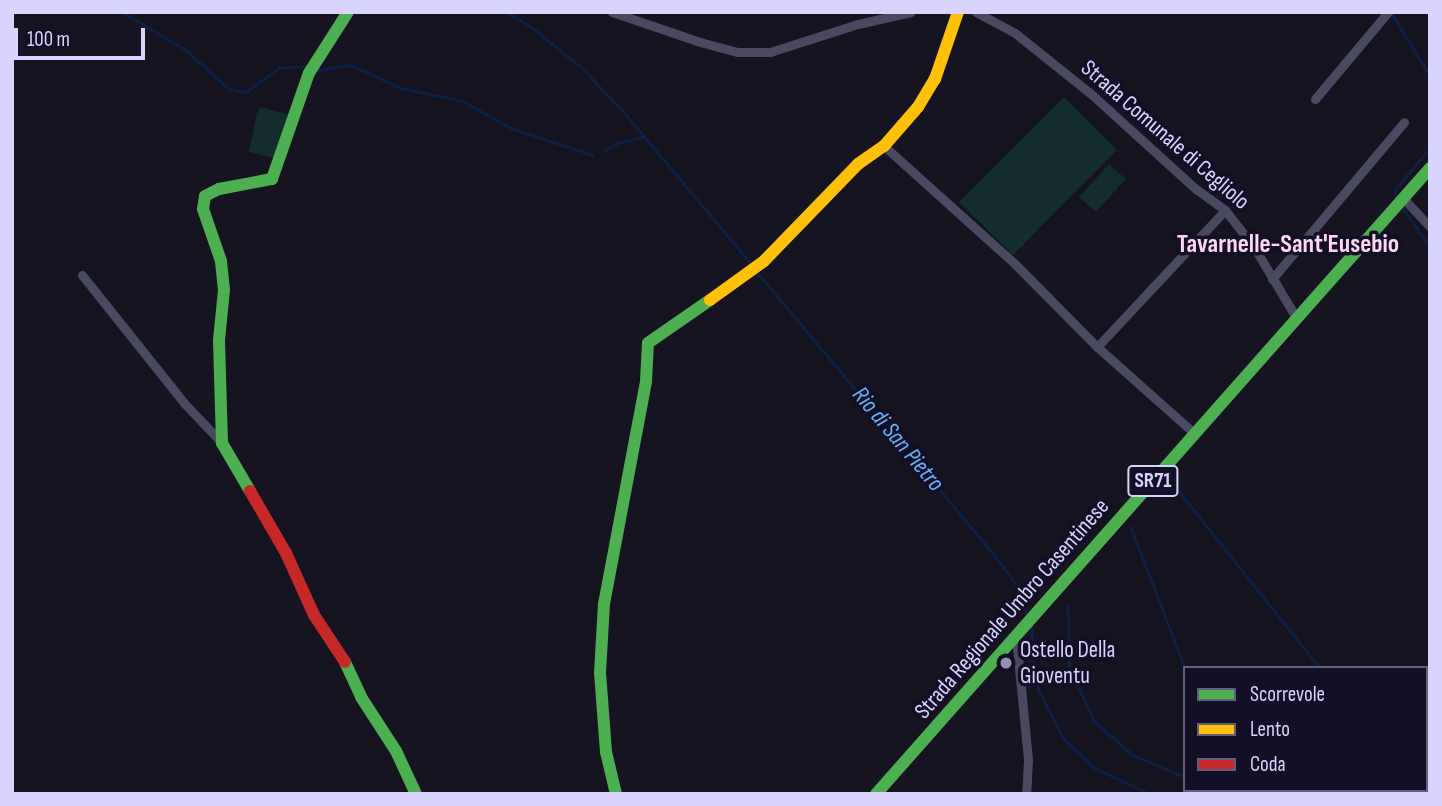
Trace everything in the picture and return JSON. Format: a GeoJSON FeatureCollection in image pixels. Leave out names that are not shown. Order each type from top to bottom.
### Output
{"type":"FeatureCollection","features":[{"type":"Feature","properties":{"kind":"street"},"geometry":{"type":"LineString","coordinates":[[222,443],[219,340],[224,290],[221,261],[203,209],[205,196],[219,189],[272,179],[283,156],[309,73],[348,12]]}},
{"type":"Feature","properties":{"kind":"street"},"geometry":{"type":"LineString","coordinates":[[612,12],[738,52],[770,52],[858,24],[911,12]]}},
{"type":"Feature","properties":{"kind":"street"},"geometry":{"type":"LineString","coordinates":[[616,794],[606,752],[600,673],[604,604],[646,381],[648,342],[764,261],[858,164],[884,146],[918,107],[935,79],[958,12]]}},
{"type":"Feature","properties":{"kind":"street","name":"Strada Comunale di Cegliolo"},"geometry":{"type":"LineString","coordinates":[[976,12],[1015,33],[1090,93],[1196,189],[1225,210],[1254,247],[1297,319]]}},
{"type":"Feature","properties":{"kind":"street"},"geometry":{"type":"LineString","coordinates":[[1315,99],[1388,12]]}},
{"type":"Feature","properties":{"kind":"street"},"geometry":{"type":"LineString","coordinates":[[1272,279],[1405,122]]}},
{"type":"Feature","properties":{"kind":"street"},"geometry":{"type":"LineString","coordinates":[[884,146],[1015,264],[1097,346],[1194,433]]}},
{"type":"Feature","properties":{"kind":"street","name":"Strada Regionale Umbro Casentinese"},"geometry":{"type":"LineString","coordinates":[[876,794],[1430,168]]}},
{"type":"Feature","properties":{"kind":"street"},"geometry":{"type":"LineString","coordinates":[[1403,198],[1430,227]]}},
{"type":"Feature","properties":{"kind":"street"},"geometry":{"type":"LineString","coordinates":[[1097,346],[1225,210]]}},
{"type":"Feature","properties":{"kind":"street"},"geometry":{"type":"LineString","coordinates":[[82,275],[185,404],[222,443],[286,553],[314,615],[340,650],[361,697],[397,751],[416,794]]}},
{"type":"Feature","properties":{"kind":"street"},"geometry":{"type":"LineString","coordinates":[[1016,637],[1028,760],[1026,794]]}},
{"type":"Feature","properties":{"kind":"green space"},"geometry":{"type":"Polygon","coordinates":[[[1064,97],[1117,150],[1013,255],[959,202],[1064,97]]]}},
{"type":"Feature","properties":{"kind":"green space"},"geometry":{"type":"Polygon","coordinates":[[[261,107],[290,115],[278,159],[249,152],[257,113],[261,107]]]}},
{"type":"Feature","properties":{"kind":"green space"},"geometry":{"type":"Polygon","coordinates":[[[1109,164],[1126,179],[1096,212],[1079,197],[1109,164]]]}},
{"type":"Feature","properties":{"kind":"waterway"},"geometry":{"type":"LineString","coordinates":[[122,12],[186,50],[229,89],[246,92],[279,68],[309,66]]}},
{"type":"Feature","properties":{"kind":"waterway","name":"Rio di San Pietro"},"geometry":{"type":"LineString","coordinates":[[507,12],[534,29],[582,68],[623,111],[752,265]]}},
{"type":"Feature","properties":{"kind":"waterway"},"geometry":{"type":"LineString","coordinates":[[1391,12],[1430,76]]}},
{"type":"Feature","properties":{"kind":"waterway"},"geometry":{"type":"LineString","coordinates":[[318,70],[351,65],[401,88],[463,101],[511,128],[593,155]]}},
{"type":"Feature","properties":{"kind":"waterway"},"geometry":{"type":"LineString","coordinates":[[603,151],[620,142],[644,137]]}},
{"type":"Feature","properties":{"kind":"waterway"},"geometry":{"type":"LineString","coordinates":[[1396,199],[1395,189],[1430,148]]}},
{"type":"Feature","properties":{"kind":"waterway"},"geometry":{"type":"LineString","coordinates":[[1402,207],[1430,247]]}},
{"type":"Feature","properties":{"kind":"waterway","name":"Rio di San Pietro"},"geometry":{"type":"LineString","coordinates":[[758,273],[993,553],[1015,582],[1026,612]]}},
{"type":"Feature","properties":{"kind":"waterway"},"geometry":{"type":"LineString","coordinates":[[1170,480],[1318,666]]}},
{"type":"Feature","properties":{"kind":"waterway"},"geometry":{"type":"LineString","coordinates":[[1131,527],[1184,666]]}},
{"type":"Feature","properties":{"kind":"waterway"},"geometry":{"type":"LineString","coordinates":[[1068,605],[1070,667],[1094,721],[1133,755],[1183,776]]}},
{"type":"Feature","properties":{"kind":"waterway","name":"Rio di San Pietro"},"geometry":{"type":"LineString","coordinates":[[1032,626],[1033,667],[1038,689],[1064,739],[1095,768],[1150,794]]}},
{"type":"Feature","properties":{"kind":"waterway"},"geometry":{"type":"LineString","coordinates":[[1220,792],[1225,794]]}},
{"type":"Feature","properties":{"kind":"traffic: fast"},"geometry":{"type":"LineString","coordinates":[[250,491],[222,443],[219,340],[224,290],[221,261],[203,209],[205,196],[219,189],[272,179],[309,73],[348,12]]}},
{"type":"Feature","properties":{"kind":"traffic: fast"},"geometry":{"type":"LineString","coordinates":[[876,794],[1430,168]]}},
{"type":"Feature","properties":{"kind":"traffic: fast"},"geometry":{"type":"LineString","coordinates":[[616,794],[606,752],[600,673],[604,604],[646,381],[648,343],[710,300]]}},
{"type":"Feature","properties":{"kind":"traffic: fast"},"geometry":{"type":"LineString","coordinates":[[345,662],[361,697],[396,751],[416,794]]}},
{"type":"Feature","properties":{"kind":"traffic: slow"},"geometry":{"type":"LineString","coordinates":[[710,300],[764,261],[858,164],[884,146],[918,107],[935,79],[958,12]]}},
{"type":"Feature","properties":{"kind":"traffic: jam"},"geometry":{"type":"LineString","coordinates":[[250,491],[286,553],[314,615],[345,662]]}},
{"type":"Feature","properties":{"kind":"place","name":"Ostello Della Gioventu"},"geometry":{"type":"Point","coordinates":[1006,663]}},
{"type":"Feature","properties":{"kind":"district","name":"Tavarnelle-Sant'Eusebio"},"geometry":{"type":"Point","coordinates":[1288,245]}}]}
